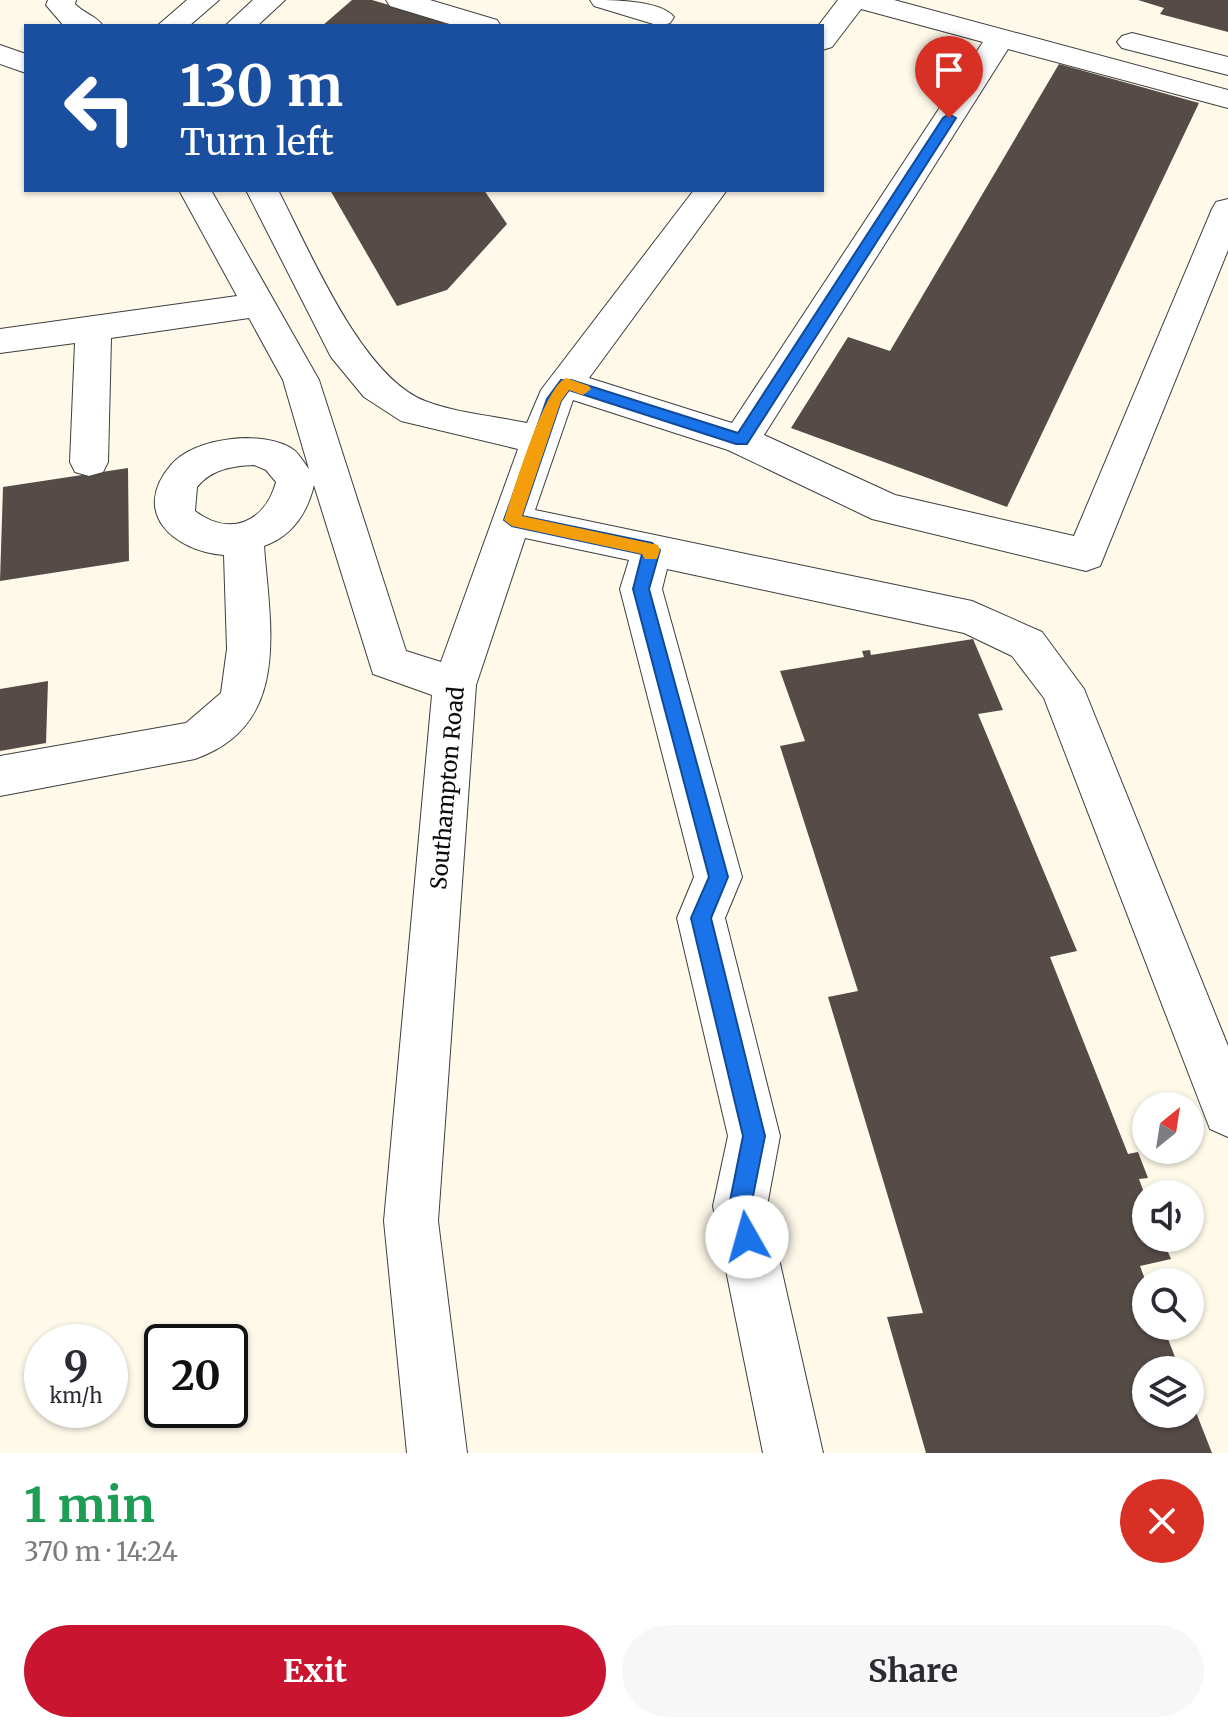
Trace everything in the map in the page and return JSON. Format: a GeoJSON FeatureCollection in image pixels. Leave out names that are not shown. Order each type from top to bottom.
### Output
{"type":"FeatureCollection","features":[{"type":"Feature","properties":{"kind":"street"},"geometry":{"type":"LineString","coordinates":[[62,0],[60,5],[75,21],[83,24]]}},
{"type":"Feature","properties":{"kind":"street"},"geometry":{"type":"LineString","coordinates":[[174,24],[205,0]]}},
{"type":"Feature","properties":{"kind":"street"},"geometry":{"type":"LineString","coordinates":[[241,24],[271,0]]}},
{"type":"Feature","properties":{"kind":"street"},"geometry":{"type":"LineString","coordinates":[[400,0],[479,24]]}},
{"type":"Feature","properties":{"kind":"street"},"geometry":{"type":"LineString","coordinates":[[604,0],[660,17]]}},
{"type":"Feature","properties":{"kind":"street"},"geometry":{"type":"LineString","coordinates":[[824,38],[853,0]]}},
{"type":"Feature","properties":{"kind":"street"},"geometry":{"type":"LineString","coordinates":[[862,0],[1228,99]]}},
{"type":"Feature","properties":{"kind":"street"},"geometry":{"type":"LineString","coordinates":[[1107,35],[1228,66]]}},
{"type":"Feature","properties":{"kind":"street"},"geometry":{"type":"LineString","coordinates":[[741,440],[1001,37]]}},
{"type":"Feature","properties":{"kind":"street"},"geometry":{"type":"LineString","coordinates":[[0,54],[24,63]]}},
{"type":"Feature","properties":{"kind":"street"},"geometry":{"type":"LineString","coordinates":[[196,192],[301,380],[312,476],[388,662],[454,685]]}},
{"type":"Feature","properties":{"kind":"street"},"geometry":{"type":"LineString","coordinates":[[263,192],[349,357],[377,388],[414,412],[540,440]]}},
{"type":"Feature","properties":{"kind":"street","name":"Southampton Road"},"geometry":{"type":"LineString","coordinates":[[437,1453],[411,1221],[454,685],[554,399],[710,192]]}},
{"type":"Feature","properties":{"kind":"street"},"geometry":{"type":"LineString","coordinates":[[566,384],[741,440],[886,508],[1086,555],[1228,209]]}},
{"type":"Feature","properties":{"kind":"street"},"geometry":{"type":"LineString","coordinates":[[0,341],[260,305]]}},
{"type":"Feature","properties":{"kind":"street"},"geometry":{"type":"LineString","coordinates":[[89,462],[93,328]]}},
{"type":"Feature","properties":{"kind":"street"},"geometry":{"type":"LineString","coordinates":[[257,451],[312,476],[270,526],[243,538],[216,539],[194,531],[176,517],[173,500],[178,482],[197,464],[224,452],[257,451]]}},
{"type":"Feature","properties":{"kind":"street"},"geometry":{"type":"LineString","coordinates":[[512,520],[972,618],[1027,644],[1062,689],[1228,1111]]}},
{"type":"Feature","properties":{"kind":"street"},"geometry":{"type":"LineString","coordinates":[[0,776],[195,740],[220,724],[239,703],[248,679],[243,538]]}},
{"type":"Feature","properties":{"kind":"street"},"geometry":{"type":"LineString","coordinates":[[652,550],[641,589],[718,877],[701,918],[754,1136],[740,1206],[793,1453]]}},
{"type":"Feature","properties":{"kind":"building"},"geometry":{"type":"Polygon","coordinates":[[[352,0],[372,0],[445,24],[324,24],[352,0]]]}},
{"type":"Feature","properties":{"kind":"building"},"geometry":{"type":"Polygon","coordinates":[[[1138,0],[1228,0],[1228,32],[1160,14],[1164,8],[1138,0]]]}},
{"type":"Feature","properties":{"kind":"building"},"geometry":{"type":"Polygon","coordinates":[[[1059,64],[1199,103],[1007,507],[791,428],[848,337],[890,351],[1059,64]]]}},
{"type":"Feature","properties":{"kind":"building"},"geometry":{"type":"Polygon","coordinates":[[[331,192],[485,192],[507,224],[447,290],[397,306],[331,192]]]}},
{"type":"Feature","properties":{"kind":"building"},"geometry":{"type":"Polygon","coordinates":[[[128,468],[129,561],[0,581],[3,487],[128,468]]]}},
{"type":"Feature","properties":{"kind":"building"},"geometry":{"type":"Polygon","coordinates":[[[973,639],[1003,710],[978,714],[1077,951],[1050,957],[1128,1154],[1132,1153],[1132,1164],[1143,1164],[1148,1178],[1132,1180],[1132,1252],[1168,1252],[1171,1259],[1132,1268],[1132,1340],[1168,1340],[1175,1356],[1132,1356],[1132,1428],[1202,1428],[1212,1453],[926,1453],[887,1317],[923,1313],[828,997],[858,991],[780,746],[805,741],[780,671],[864,657],[862,651],[870,650],[871,655],[973,639]]]}},
{"type":"Feature","properties":{"kind":"building"},"geometry":{"type":"Polygon","coordinates":[[[48,681],[46,743],[0,751],[0,689],[48,681]]]}},
{"type":"Feature","properties":{"kind":"slow traffic"},"geometry":{"type":"LineString","coordinates":[[583,389],[566,384],[554,399],[512,520],[652,550],[651,555]]}},
{"type":"Feature","properties":{"kind":"route"},"geometry":{"type":"LineString","coordinates":[[747,1237],[740,1206],[754,1136],[701,918],[718,877],[641,589],[652,550],[512,520],[554,399],[566,384],[741,440],[949,118]]}}]}
